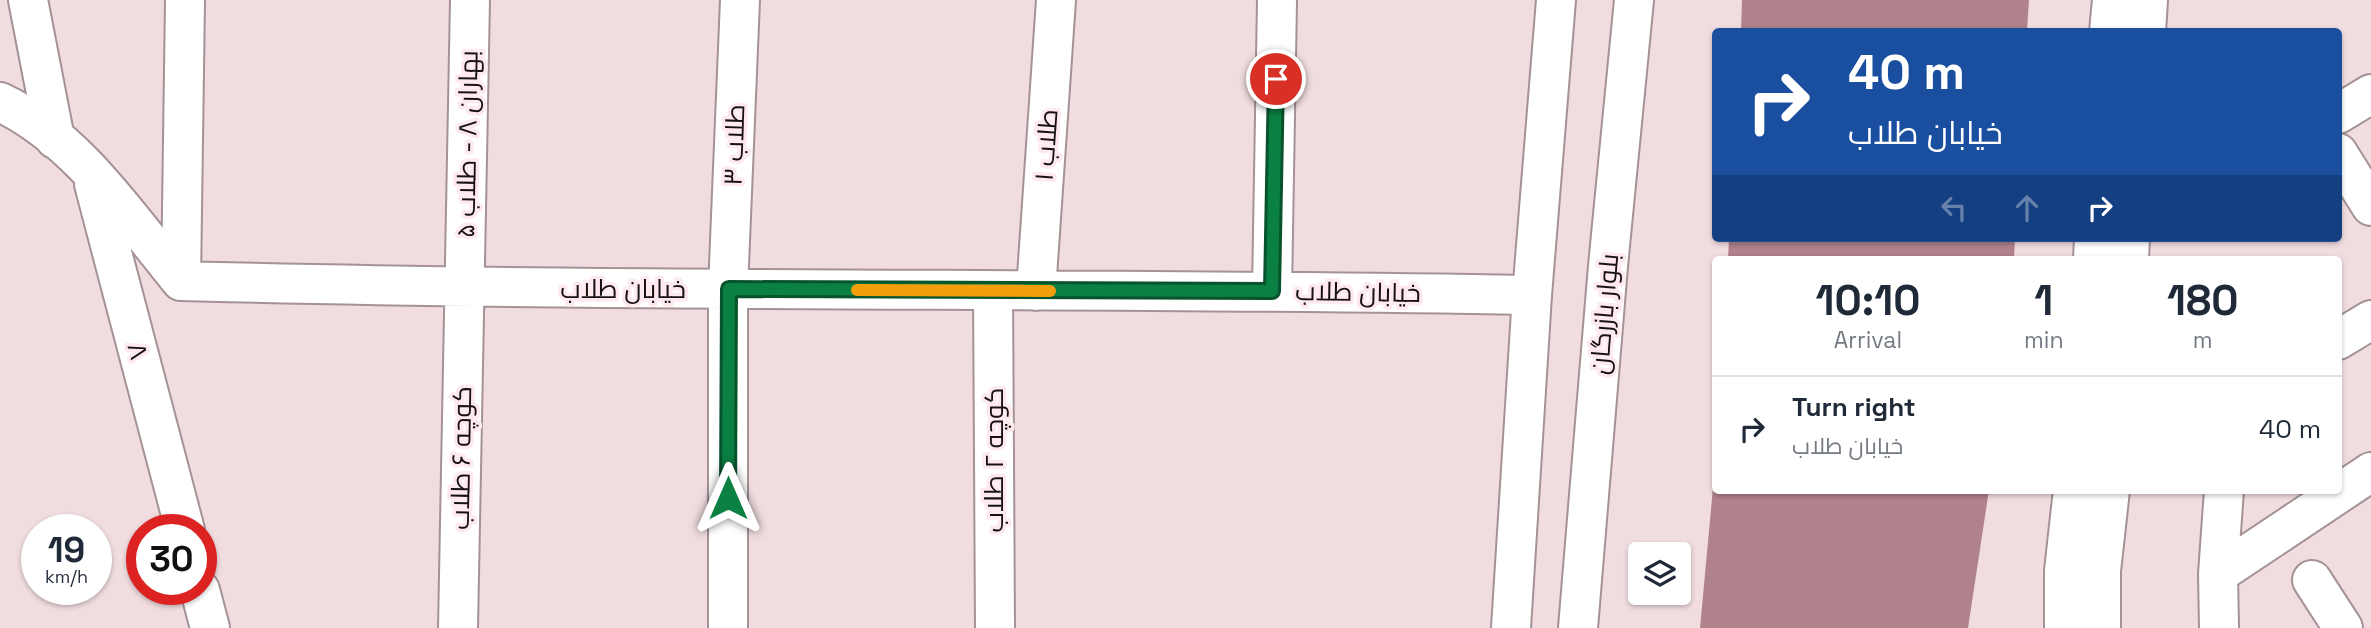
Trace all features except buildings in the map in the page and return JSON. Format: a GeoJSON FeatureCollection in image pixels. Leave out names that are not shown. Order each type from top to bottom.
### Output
{"type":"FeatureCollection","features":[{"type":"Feature","properties":{"kind":"street"},"geometry":{"type":"LineString","coordinates":[[28,0],[55,139]]}},
{"type":"Feature","properties":{"kind":"street"},"geometry":{"type":"LineString","coordinates":[[181,281],[185,0]]}},
{"type":"Feature","properties":{"kind":"street","name":"بهاران ۸ - طلاب ۵"},"geometry":{"type":"LineString","coordinates":[[464,288],[470,0]]}},
{"type":"Feature","properties":{"kind":"street","name":"طلاب ۳"},"geometry":{"type":"LineString","coordinates":[[728,628],[729,289],[740,0]]}},
{"type":"Feature","properties":{"kind":"street","name":"طلاب ۱"},"geometry":{"type":"LineString","coordinates":[[1036,291],[1056,0]]}},
{"type":"Feature","properties":{"kind":"street"},"geometry":{"type":"LineString","coordinates":[[1272,291],[1277,0]]}},
{"type":"Feature","properties":{"kind":"street"},"geometry":{"type":"LineString","coordinates":[[1511,628],[1532,295],[1556,0]]}},
{"type":"Feature","properties":{"kind":"street","name":"بلوار بازرگان"},"geometry":{"type":"LineString","coordinates":[[1578,628],[1608,266],[1634,0]]}},
{"type":"Feature","properties":{"kind":"street"},"geometry":{"type":"LineString","coordinates":[[2109,28],[2112,0]]}},
{"type":"Feature","properties":{"kind":"street"},"geometry":{"type":"LineString","coordinates":[[2146,28],[2148,0]]}},
{"type":"Feature","properties":{"kind":"street"},"geometry":{"type":"LineString","coordinates":[[2342,112],[2371,94]]}},
{"type":"Feature","properties":{"kind":"street"},"geometry":{"type":"LineString","coordinates":[[0,102],[29,116],[91,172],[181,281]]}},
{"type":"Feature","properties":{"kind":"street"},"geometry":{"type":"LineString","coordinates":[[2342,159],[2371,206]]}},
{"type":"Feature","properties":{"kind":"street","name":"۸"},"geometry":{"type":"LineString","coordinates":[[91,172],[181,514]]}},
{"type":"Feature","properties":{"kind":"street","name":"خیابان طلاب"},"geometry":{"type":"LineString","coordinates":[[181,281],[464,288],[1272,291],[1532,295]]}},
{"type":"Feature","properties":{"kind":"street","name":"کوچه ۶ طلاب"},"geometry":{"type":"LineString","coordinates":[[458,628],[464,288]]}},
{"type":"Feature","properties":{"kind":"street","name":"کوچه ۲ طلاب"},"geometry":{"type":"LineString","coordinates":[[993,291],[995,628]]}},
{"type":"Feature","properties":{"kind":"street"},"geometry":{"type":"LineString","coordinates":[[2342,338],[2371,320]]}},
{"type":"Feature","properties":{"kind":"street"},"geometry":{"type":"LineString","coordinates":[[2342,491],[2371,472]]}},
{"type":"Feature","properties":{"kind":"street"},"geometry":{"type":"LineString","coordinates":[[2064,628],[2064,571],[2073,494]]}},
{"type":"Feature","properties":{"kind":"street"},"geometry":{"type":"LineString","coordinates":[[2101,628],[2101,571],[2110,494]]}},
{"type":"Feature","properties":{"kind":"street"},"geometry":{"type":"LineString","coordinates":[[2219,628],[2218,574],[2224,494]]}},
{"type":"Feature","properties":{"kind":"street"},"geometry":{"type":"LineString","coordinates":[[2218,574],[2338,494]]}},
{"type":"Feature","properties":{"kind":"street"},"geometry":{"type":"LineString","coordinates":[[2312,580],[2343,628]]}},
{"type":"Feature","properties":{"kind":"street"},"geometry":{"type":"LineString","coordinates":[[204,605],[210,628]]}},
{"type":"Feature","properties":{"kind":"shaded area"},"geometry":{"type":"Polygon","coordinates":[[[1742,0],[2029,0],[2027,28],[1741,28],[1742,0]]]}},
{"type":"Feature","properties":{"kind":"shaded area"},"geometry":{"type":"Polygon","coordinates":[[[1729,242],[2015,242],[2014,256],[1728,256],[1729,242]]]}},
{"type":"Feature","properties":{"kind":"shaded area"},"geometry":{"type":"Polygon","coordinates":[[[1712,494],[1988,494],[1968,628],[1700,628],[1712,494]]]}},
{"type":"Feature","properties":{"kind":"slow traffic"},"geometry":{"type":"LineString","coordinates":[[857,290],[1050,291]]}},
{"type":"Feature","properties":{"kind":"route"},"geometry":{"type":"LineString","coordinates":[[728,498],[729,289],[1272,291],[1276,79]]}}]}
